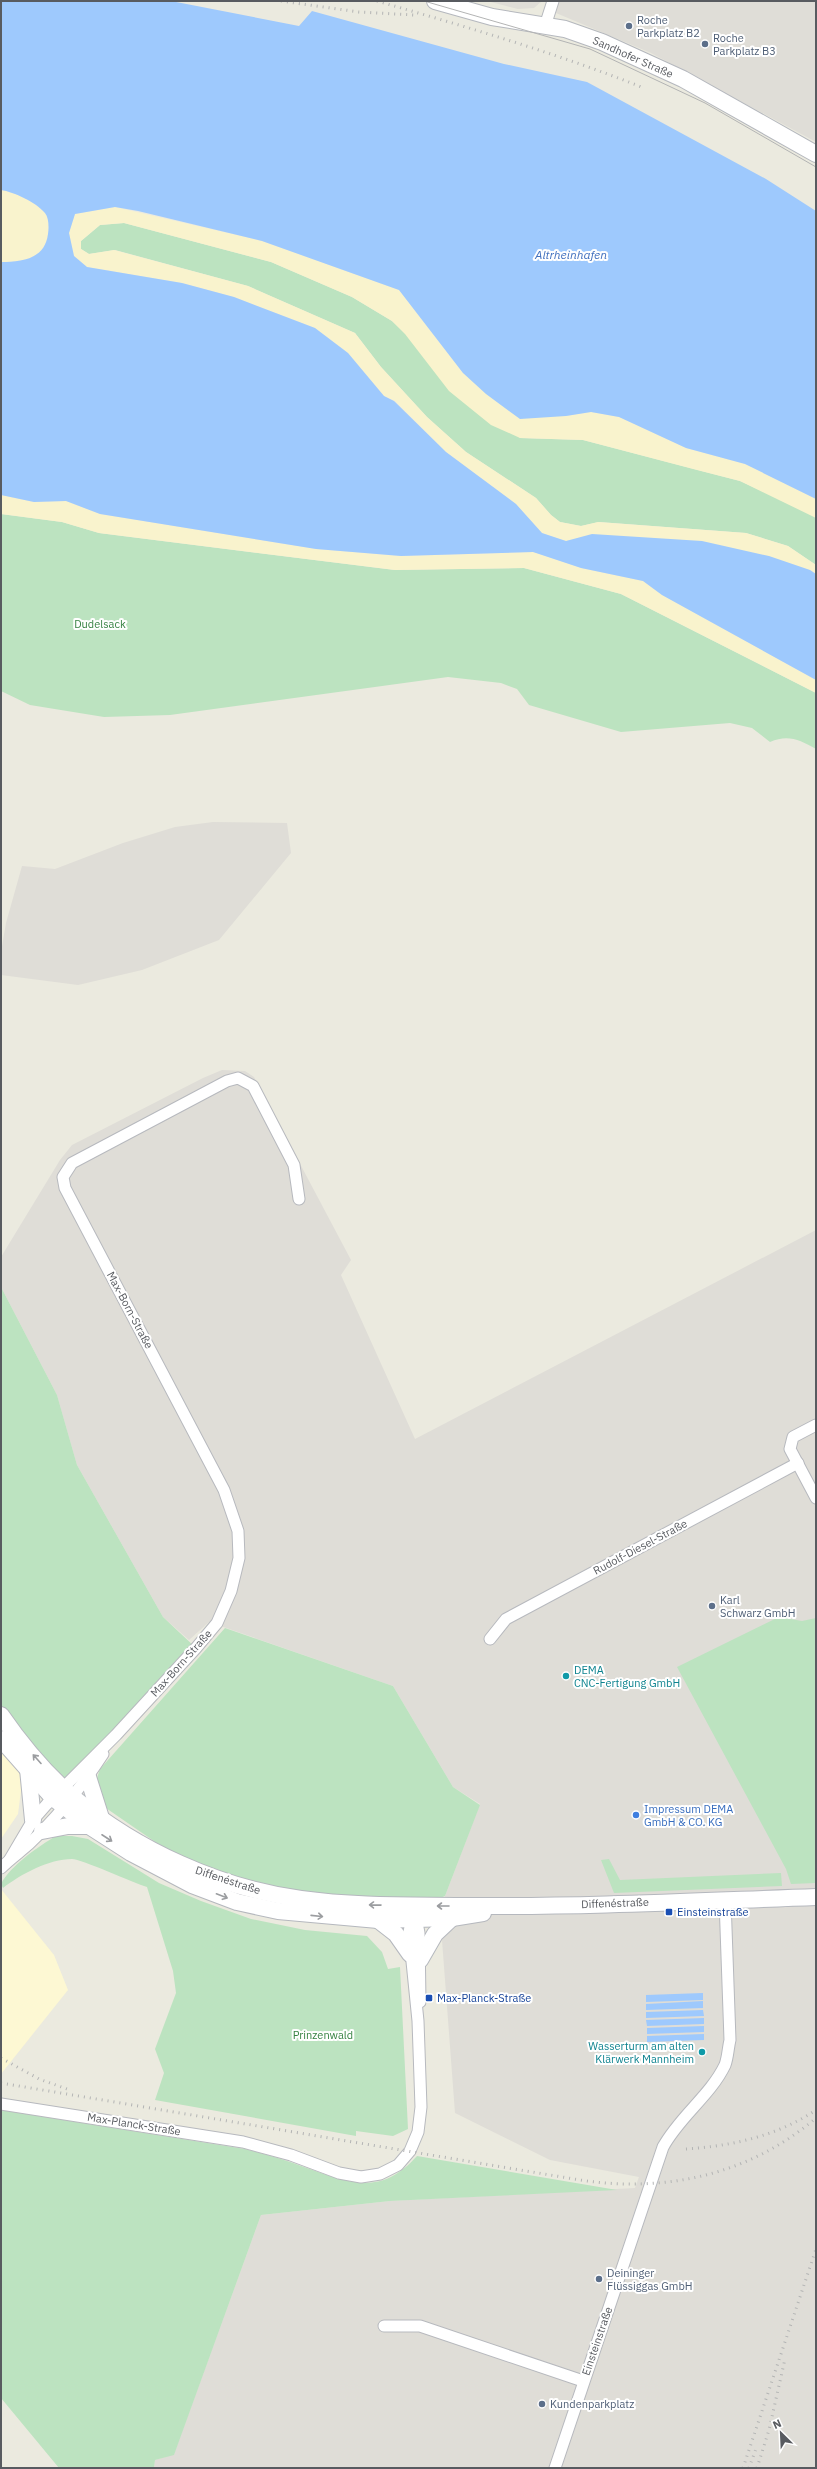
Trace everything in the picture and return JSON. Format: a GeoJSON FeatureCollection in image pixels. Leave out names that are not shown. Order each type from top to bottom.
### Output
{"type":"FeatureCollection","features":[{"type":"Feature","properties":{"kind":"main road","name":"Sandhofer Straße"},"geometry":{"type":"LineString","coordinates":[[435,1],[492,17],[565,29],[602,42],[676,76],[816,154]]}},
{"type":"Feature","properties":{"kind":"main road","name":"Diffenéstraße"},"geometry":{"type":"LineString","coordinates":[[1,1715],[63,1797]]}},
{"type":"Feature","properties":{"kind":"main road","name":"Diffenéstraße"},"geometry":{"type":"LineString","coordinates":[[1,1738],[28,1769],[95,1822],[131,1853],[192,1885],[238,1902],[278,1912],[378,1920],[414,1915],[510,1907],[816,1896]]}},
{"type":"Feature","properties":{"kind":"main road"},"geometry":{"type":"LineString","coordinates":[[28,1769],[38,1825],[68,1826],[95,1822],[88,1777]]}},
{"type":"Feature","properties":{"kind":"main road","name":"Diffenéstraße"},"geometry":{"type":"LineString","coordinates":[[95,1822],[190,1867],[247,1888],[306,1900],[357,1905],[414,1915],[452,1918],[510,1907]]}},
{"type":"Feature","properties":{"kind":"main road"},"geometry":{"type":"LineString","coordinates":[[378,1920],[396,1934],[415,1957],[435,1934],[452,1918]]}},
{"type":"Feature","properties":{"kind":"street"},"geometry":{"type":"LineString","coordinates":[[545,26],[553,1]]}},
{"type":"Feature","properties":{"kind":"street","name":"Max-Born-Straße"},"geometry":{"type":"LineString","coordinates":[[63,1797],[116,1735],[196,1648],[217,1622],[233,1584],[238,1564],[240,1540],[234,1512],[224,1490],[65,1188],[63,1176],[72,1163],[227,1081],[238,1078],[253,1086],[294,1165],[299,1199]]}},
{"type":"Feature","properties":{"kind":"street"},"geometry":{"type":"LineString","coordinates":[[816,1425],[793,1437],[790,1449],[816,1498]]}},
{"type":"Feature","properties":{"kind":"street","name":"Rudolf-Diesel-Straße"},"geometry":{"type":"LineString","coordinates":[[490,1639],[506,1619],[798,1463]]}},
{"type":"Feature","properties":{"kind":"street","name":"Max-Born-Straße"},"geometry":{"type":"LineString","coordinates":[[63,1797],[88,1777],[116,1735]]}},
{"type":"Feature","properties":{"kind":"street"},"geometry":{"type":"LineString","coordinates":[[1,1868],[63,1797]]}},
{"type":"Feature","properties":{"kind":"street","name":"Einsteinstraße"},"geometry":{"type":"LineString","coordinates":[[556,2468],[583,2380],[663,2147],[674,2128],[714,2085],[726,2063],[730,2040],[724,1900]]}},
{"type":"Feature","properties":{"kind":"street","name":"Max-Planck-Straße"},"geometry":{"type":"LineString","coordinates":[[1,2104],[243,2142],[291,2155],[339,2173],[361,2177],[380,2174],[398,2165],[410,2151],[418,2132],[420,2107],[418,2021],[422,1990],[415,1957],[414,1915]]}},
{"type":"Feature","properties":{"kind":"street","name":"Einsteinstraße"},"geometry":{"type":"LineString","coordinates":[[384,2326],[420,2326],[583,2380]]}},
{"type":"Feature","properties":{"kind":"shaded area"},"geometry":{"type":"Polygon","coordinates":[[[487,1],[542,1],[534,8],[518,9],[487,1]]]}},
{"type":"Feature","properties":{"kind":"shaded area"},"geometry":{"type":"Polygon","coordinates":[[[558,1],[816,1],[816,142],[651,53],[556,13],[558,1]]]}},
{"type":"Feature","properties":{"kind":"shaded area"},"geometry":{"type":"Polygon","coordinates":[[[213,822],[287,823],[291,853],[219,940],[142,970],[78,985],[1,975],[1,952],[6,923],[22,866],[55,869],[123,843],[175,827],[213,822]]]}},
{"type":"Feature","properties":{"kind":"shaded area"},"geometry":{"type":"Polygon","coordinates":[[[222,1070],[245,1071],[254,1077],[351,1260],[341,1275],[415,1439],[816,1230],[816,2468],[154,2468],[155,2460],[174,2454],[261,2215],[390,2201],[635,2188],[639,2177],[550,2160],[455,2113],[442,1940],[445,1896],[480,1804],[453,1787],[393,1686],[209,1622],[189,1640],[163,1617],[77,1465],[57,1395],[1,1287],[1,1257],[60,1160],[72,1145],[203,1078],[222,1070]]]}},
{"type":"Feature","properties":{"kind":"shaded area"},"geometry":{"type":"Polygon","coordinates":[[[1,1708],[20,1736],[21,1791],[18,1814],[1,1839],[1,1708]]]}},
{"type":"Feature","properties":{"kind":"shaded area"},"geometry":{"type":"Polygon","coordinates":[[[1,1889],[54,1955],[68,1990],[1,2074],[1,1889]]]}},
{"type":"Feature","properties":{"kind":"green space"},"geometry":{"type":"Polygon","coordinates":[[[124,223],[271,262],[352,297],[392,321],[520,438],[583,440],[740,481],[810,513],[816,518],[816,565],[788,546],[746,533],[599,522],[581,526],[560,522],[551,515],[536,498],[466,452],[427,417],[381,367],[355,333],[248,286],[115,250],[89,254],[81,249],[81,241],[100,225],[124,223]]]}},
{"type":"Feature","properties":{"kind":"green space","name":"Dudelsack"},"geometry":{"type":"Polygon","coordinates":[[[1,514],[62,522],[99,533],[395,570],[524,568],[621,594],[816,693],[816,749],[805,743],[788,738],[770,742],[752,728],[730,723],[621,732],[529,705],[517,689],[501,683],[448,677],[170,715],[104,717],[30,705],[1,691],[1,514]]]}},
{"type":"Feature","properties":{"kind":"green space"},"geometry":{"type":"Polygon","coordinates":[[[1,1287],[57,1395],[77,1465],[163,1617],[196,1648],[64,1787],[1,1714],[1,1287]]]}},
{"type":"Feature","properties":{"kind":"green space"},"geometry":{"type":"Polygon","coordinates":[[[779,1617],[802,1621],[816,1618],[816,1883],[791,1884],[786,1869],[677,1667],[779,1617]]]}},
{"type":"Feature","properties":{"kind":"green space"},"geometry":{"type":"Polygon","coordinates":[[[225,1628],[393,1686],[453,1787],[480,1805],[445,1896],[433,1901],[377,1900],[277,1890],[177,1857],[103,1806],[96,1781],[100,1769],[225,1628]]]}},
{"type":"Feature","properties":{"kind":"green space","name":"Prinzenwald"},"geometry":{"type":"Polygon","coordinates":[[[56,1836],[72,1836],[88,1839],[159,1883],[201,1901],[251,1919],[305,1930],[367,1936],[382,1952],[388,1969],[400,1967],[408,2129],[393,2136],[356,2131],[356,2136],[155,2100],[164,2073],[155,2049],[176,1993],[173,1971],[147,1887],[72,1859],[45,1864],[18,1878],[3,1888],[1,1884],[11,1870],[34,1851],[56,1836]]]}},
{"type":"Feature","properties":{"kind":"green space"},"geometry":{"type":"Polygon","coordinates":[[[609,1859],[620,1880],[781,1873],[782,1886],[614,1893],[601,1860],[609,1859]]]}},
{"type":"Feature","properties":{"kind":"green space"},"geometry":{"type":"Polygon","coordinates":[[[1,2110],[245,2149],[275,2157],[336,2178],[364,2183],[377,2182],[390,2177],[403,2169],[417,2156],[617,2190],[390,2201],[261,2215],[174,2455],[155,2460],[154,2468],[59,2468],[1,2398],[1,2110]]]}},
{"type":"Feature","properties":{"kind":"sand"},"geometry":{"type":"Polygon","coordinates":[[[1,190],[31,201],[45,213],[48,220],[48,234],[42,249],[37,254],[24,260],[1,262],[1,190]]]}},
{"type":"Feature","properties":{"kind":"sand"},"geometry":{"type":"Polygon","coordinates":[[[115,207],[262,241],[399,290],[463,373],[566,416],[591,412],[619,417],[686,448],[745,464],[816,499],[816,518],[740,481],[583,440],[520,438],[491,425],[449,391],[405,334],[392,321],[352,297],[271,262],[124,223],[100,225],[81,241],[81,249],[89,254],[114,250],[248,286],[355,333],[381,367],[427,417],[466,452],[536,498],[551,515],[560,522],[581,526],[598,522],[746,533],[788,546],[816,565],[816,574],[810,570],[578,539],[566,541],[542,533],[516,504],[446,452],[395,401],[384,396],[348,353],[315,328],[234,297],[182,283],[87,267],[74,256],[69,233],[75,214],[115,207]]]}},
{"type":"Feature","properties":{"kind":"sand"},"geometry":{"type":"Polygon","coordinates":[[[1,495],[34,502],[66,501],[100,514],[316,549],[401,556],[533,552],[581,568],[643,581],[662,595],[816,680],[816,693],[621,594],[524,568],[395,570],[99,533],[62,522],[1,514],[1,495]]]}},
{"type":"Feature","properties":{"kind":"water","name":"Altrheinhafen"},"geometry":{"type":"Polygon","coordinates":[[[1,1],[171,1],[299,26],[312,11],[504,64],[587,82],[766,179],[816,211],[816,499],[745,464],[686,448],[619,417],[591,412],[566,416],[520,419],[486,394],[463,373],[399,290],[262,241],[138,211],[115,207],[75,214],[69,233],[74,256],[87,267],[182,283],[234,297],[315,328],[348,353],[384,396],[394,401],[446,452],[516,504],[542,533],[566,541],[592,534],[702,541],[769,556],[810,570],[816,574],[816,680],[662,595],[643,581],[581,568],[533,552],[401,556],[316,549],[100,514],[66,501],[34,502],[1,495],[1,262],[24,260],[37,254],[46,242],[49,226],[45,213],[31,201],[1,190],[1,1]]]}},
{"type":"Feature","properties":{"kind":"water"},"geometry":{"type":"Polygon","coordinates":[[[703,1993],[703,2000],[646,2002],[646,1995],[703,1993]]]}},
{"type":"Feature","properties":{"kind":"water"},"geometry":{"type":"Polygon","coordinates":[[[703,2001],[703,2008],[646,2010],[646,2004],[703,2001]]]}},
{"type":"Feature","properties":{"kind":"water"},"geometry":{"type":"Polygon","coordinates":[[[703,2010],[704,2016],[646,2018],[646,2012],[703,2010]]]}},
{"type":"Feature","properties":{"kind":"water"},"geometry":{"type":"Polygon","coordinates":[[[704,2018],[704,2024],[647,2026],[646,2020],[704,2018]]]}},
{"type":"Feature","properties":{"kind":"water"},"geometry":{"type":"Polygon","coordinates":[[[704,2026],[704,2032],[647,2034],[647,2028],[704,2026]]]}},
{"type":"Feature","properties":{"kind":"water"},"geometry":{"type":"Polygon","coordinates":[[[704,2034],[704,2040],[647,2042],[647,2036],[704,2034]]]}},
{"type":"Feature","properties":{"kind":"tram line"},"geometry":{"type":"LineString","coordinates":[[424,1],[590,49],[705,103],[816,167]]}},
{"type":"Feature","properties":{"kind":"railway"},"geometry":{"type":"LineString","coordinates":[[281,1],[359,12],[414,15]]}},
{"type":"Feature","properties":{"kind":"railway"},"geometry":{"type":"LineString","coordinates":[[377,1],[545,52],[644,88]]}},
{"type":"Feature","properties":{"kind":"railway"},"geometry":{"type":"LineString","coordinates":[[1,2058],[39,2079],[67,2089]]}},
{"type":"Feature","properties":{"kind":"railway"},"geometry":{"type":"LineString","coordinates":[[1,2083],[580,2180],[612,2183],[643,2184],[674,2181],[705,2175],[734,2166],[763,2154],[790,2138],[816,2118]]}},
{"type":"Feature","properties":{"kind":"railway"},"geometry":{"type":"LineString","coordinates":[[686,2149],[703,2148],[754,2138],[786,2127],[816,2110]]}},
{"type":"Feature","properties":{"kind":"railway"},"geometry":{"type":"LineString","coordinates":[[743,2468],[816,2249]]}},
{"type":"Feature","properties":{"kind":"railway"},"geometry":{"type":"LineString","coordinates":[[757,2468],[769,2430],[785,2359]]}},
{"type":"Feature","properties":{"kind":"railway"},"geometry":{"type":"LineString","coordinates":[[749,2468],[757,2446]]}},
{"type":"Feature","properties":{"kind":"place","name":"Roche Parkplatz B2"},"geometry":{"type":"Point","coordinates":[629,26]}},
{"type":"Feature","properties":{"kind":"place","name":"Roche Parkplatz B3"},"geometry":{"type":"Point","coordinates":[705,44]}},
{"type":"Feature","properties":{"kind":"place","name":"Karl Schwarz GmbH"},"geometry":{"type":"Point","coordinates":[712,1606]}},
{"type":"Feature","properties":{"kind":"place","name":"DEMA CNC-Fertigung GmbH"},"geometry":{"type":"Point","coordinates":[566,1676]}},
{"type":"Feature","properties":{"kind":"place","name":"Impressum DEMA GmbH & CO. KG"},"geometry":{"type":"Point","coordinates":[636,1815]}},
{"type":"Feature","properties":{"kind":"place","name":"Einsteinstraße"},"geometry":{"type":"Point","coordinates":[669,1912]}},
{"type":"Feature","properties":{"kind":"place","name":"Max-Planck-Straße"},"geometry":{"type":"Point","coordinates":[429,1998]}},
{"type":"Feature","properties":{"kind":"place","name":"Wasserturm am alten Klärwerk Mannheim"},"geometry":{"type":"Point","coordinates":[702,2052]}},
{"type":"Feature","properties":{"kind":"place","name":"Deininger Flüssiggas GmbH"},"geometry":{"type":"Point","coordinates":[599,2279]}},
{"type":"Feature","properties":{"kind":"place","name":"Kundenparkplatz"},"geometry":{"type":"Point","coordinates":[542,2404]}}]}
